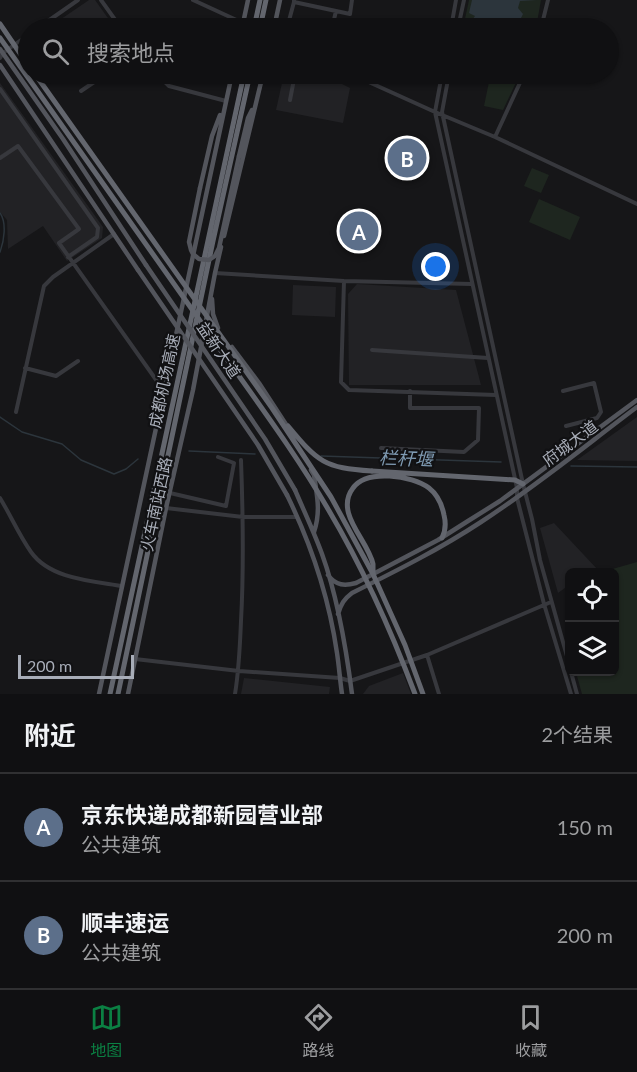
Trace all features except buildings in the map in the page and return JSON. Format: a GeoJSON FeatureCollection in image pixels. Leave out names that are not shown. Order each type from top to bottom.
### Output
{"type":"FeatureCollection","features":[{"type":"Feature","properties":{"kind":"highway"},"geometry":{"type":"LineString","coordinates":[[255,18],[258,0]]}},
{"type":"Feature","properties":{"kind":"highway"},"geometry":{"type":"LineString","coordinates":[[262,18],[266,0]]}},
{"type":"Feature","properties":{"kind":"highway"},"geometry":{"type":"LineString","coordinates":[[0,24],[18,50]]}},
{"type":"Feature","properties":{"kind":"highway"},"geometry":{"type":"LineString","coordinates":[[0,38],[18,64]]}},
{"type":"Feature","properties":{"kind":"highway"},"geometry":{"type":"LineString","coordinates":[[32,84],[276,429],[327,506],[380,607],[415,694]]}},
{"type":"Feature","properties":{"kind":"highway"},"geometry":{"type":"LineString","coordinates":[[41,84],[272,408],[331,497],[373,574],[405,645],[423,694]]}},
{"type":"Feature","properties":{"kind":"highway","name":"成都机场高速"},"geometry":{"type":"LineString","coordinates":[[118,694],[242,84]]}},
{"type":"Feature","properties":{"kind":"highway","name":"成都机场高速"},"geometry":{"type":"LineString","coordinates":[[110,694],[222,189],[248,84]]}},
{"type":"Feature","properties":{"kind":"highway"},"geometry":{"type":"LineString","coordinates":[[272,408],[309,450],[330,465],[372,474],[408,478],[431,489],[443,509],[446,526],[442,538]]}},
{"type":"Feature","properties":{"kind":"highway"},"geometry":{"type":"LineString","coordinates":[[373,574],[373,563],[349,516],[347,505],[348,497],[355,485],[372,474],[515,480],[523,484]]}},
{"type":"Feature","properties":{"kind":"main road"},"geometry":{"type":"LineString","coordinates":[[244,18],[248,0]]}},
{"type":"Feature","properties":{"kind":"main road"},"geometry":{"type":"LineString","coordinates":[[276,18],[280,0]]}},
{"type":"Feature","properties":{"kind":"main road","name":"益新大道"},"geometry":{"type":"LineString","coordinates":[[1,54],[18,77]]}},
{"type":"Feature","properties":{"kind":"main road","name":"益新大道"},"geometry":{"type":"LineString","coordinates":[[0,65],[258,445],[287,495],[304,530],[324,591],[337,653],[342,694]]}},
{"type":"Feature","properties":{"kind":"main road","name":"益新大道"},"geometry":{"type":"LineString","coordinates":[[23,84],[63,139],[265,439],[295,490],[314,532],[328,575],[338,614],[352,694]]}},
{"type":"Feature","properties":{"kind":"main road"},"geometry":{"type":"LineString","coordinates":[[99,694],[229,84]]}},
{"type":"Feature","properties":{"kind":"main road","name":"火车南站西路"},"geometry":{"type":"LineString","coordinates":[[128,694],[193,390],[215,273],[261,84]]}},
{"type":"Feature","properties":{"kind":"main road"},"geometry":{"type":"LineString","coordinates":[[225,101],[212,136],[190,245],[199,259],[209,260],[215,256],[219,248],[248,118],[257,100]]}},
{"type":"Feature","properties":{"kind":"main road"},"geometry":{"type":"LineString","coordinates":[[212,290],[216,326],[259,383],[300,445],[314,475],[319,509],[314,532]]}},
{"type":"Feature","properties":{"kind":"main road","name":"府城大道"},"geometry":{"type":"LineString","coordinates":[[328,575],[342,585],[356,583],[442,538],[500,501],[637,400]]}},
{"type":"Feature","properties":{"kind":"main road","name":"府城大道"},"geometry":{"type":"LineString","coordinates":[[338,614],[345,598],[352,593],[439,549],[517,498],[637,407]]}},
{"type":"Feature","properties":{"kind":"street"},"geometry":{"type":"LineString","coordinates":[[52,18],[78,0]]}},
{"type":"Feature","properties":{"kind":"street"},"geometry":{"type":"LineString","coordinates":[[101,0],[114,18]]}},
{"type":"Feature","properties":{"kind":"street"},"geometry":{"type":"LineString","coordinates":[[193,0],[227,18]]}},
{"type":"Feature","properties":{"kind":"street"},"geometry":{"type":"LineString","coordinates":[[290,18],[294,1],[350,14],[352,0]]}},
{"type":"Feature","properties":{"kind":"street"},"geometry":{"type":"LineString","coordinates":[[453,18],[456,0]]}},
{"type":"Feature","properties":{"kind":"street"},"geometry":{"type":"LineString","coordinates":[[460,18],[464,0]]}},
{"type":"Feature","properties":{"kind":"street"},"geometry":{"type":"LineString","coordinates":[[544,18],[548,0]]}},
{"type":"Feature","properties":{"kind":"street"},"geometry":{"type":"LineString","coordinates":[[334,18],[336,11]]}},
{"type":"Feature","properties":{"kind":"street"},"geometry":{"type":"LineString","coordinates":[[1,54],[18,42]]}},
{"type":"Feature","properties":{"kind":"street"},"geometry":{"type":"LineString","coordinates":[[81,91],[91,84]]}},
{"type":"Feature","properties":{"kind":"street"},"geometry":{"type":"LineString","coordinates":[[167,84],[225,101]]}},
{"type":"Feature","properties":{"kind":"street"},"geometry":{"type":"LineString","coordinates":[[290,100],[293,84]]}},
{"type":"Feature","properties":{"kind":"street"},"geometry":{"type":"LineString","coordinates":[[373,84],[442,116],[495,137],[637,204]]}},
{"type":"Feature","properties":{"kind":"street"},"geometry":{"type":"LineString","coordinates":[[440,84],[435,112],[517,488],[517,498],[544,604],[571,694]]}},
{"type":"Feature","properties":{"kind":"street"},"geometry":{"type":"LineString","coordinates":[[447,84],[442,116],[523,484],[565,651]]}},
{"type":"Feature","properties":{"kind":"street"},"geometry":{"type":"LineString","coordinates":[[495,137],[519,84]]}},
{"type":"Feature","properties":{"kind":"street"},"geometry":{"type":"LineString","coordinates":[[0,89],[98,228],[97,237],[69,257]]}},
{"type":"Feature","properties":{"kind":"street"},"geometry":{"type":"LineString","coordinates":[[1,155],[18,146],[79,229],[59,243],[164,391]]}},
{"type":"Feature","properties":{"kind":"street"},"geometry":{"type":"LineString","coordinates":[[16,412],[44,286],[114,234]]}},
{"type":"Feature","properties":{"kind":"street"},"geometry":{"type":"LineString","coordinates":[[215,273],[344,281],[472,284]]}},
{"type":"Feature","properties":{"kind":"street"},"geometry":{"type":"LineString","coordinates":[[344,281],[340,382],[350,390],[496,394]]}},
{"type":"Feature","properties":{"kind":"street"},"geometry":{"type":"LineString","coordinates":[[372,350],[488,358]]}},
{"type":"Feature","properties":{"kind":"street"},"geometry":{"type":"LineString","coordinates":[[25,368],[56,376],[78,361]]}},
{"type":"Feature","properties":{"kind":"street"},"geometry":{"type":"LineString","coordinates":[[563,391],[594,383],[601,412],[597,418],[566,426]]}},
{"type":"Feature","properties":{"kind":"street"},"geometry":{"type":"LineString","coordinates":[[381,448],[464,452],[478,440],[479,408],[410,408],[410,391]]}},
{"type":"Feature","properties":{"kind":"street"},"geometry":{"type":"LineString","coordinates":[[218,457],[234,463],[224,515]]}},
{"type":"Feature","properties":{"kind":"street"},"geometry":{"type":"LineString","coordinates":[[234,694],[238,671],[242,600],[241,460]]}},
{"type":"Feature","properties":{"kind":"street"},"geometry":{"type":"LineString","coordinates":[[170,493],[226,506]]}},
{"type":"Feature","properties":{"kind":"street"},"geometry":{"type":"LineString","coordinates":[[0,498],[32,553],[48,567],[74,578],[122,586]]}},
{"type":"Feature","properties":{"kind":"street"},"geometry":{"type":"LineString","coordinates":[[166,508],[243,517],[297,517]]}},
{"type":"Feature","properties":{"kind":"street"},"geometry":{"type":"LineString","coordinates":[[135,659],[238,671],[340,678],[350,681],[427,655],[551,602]]}},
{"type":"Feature","properties":{"kind":"street"},"geometry":{"type":"LineString","coordinates":[[427,655],[439,694]]}},
{"type":"Feature","properties":{"kind":"street"},"geometry":{"type":"LineString","coordinates":[[572,676],[577,694]]}},
{"type":"Feature","properties":{"kind":"shaded area"},"geometry":{"type":"Polygon","coordinates":[[[89,0],[95,0],[108,18],[63,18],[89,0]]]}},
{"type":"Feature","properties":{"kind":"shaded area"},"geometry":{"type":"Polygon","coordinates":[[[469,0],[541,0],[538,18],[465,18],[469,0]]]}},
{"type":"Feature","properties":{"kind":"shaded area"},"geometry":{"type":"Polygon","coordinates":[[[472,0],[537,0],[520,1],[518,8],[523,14],[521,18],[474,18],[475,16],[469,13],[472,0]]]}},
{"type":"Feature","properties":{"kind":"shaded area"},"geometry":{"type":"Polygon","coordinates":[[[0,83],[103,227],[102,238],[67,261],[43,226],[8,249],[7,220],[0,212],[0,83]]]}},
{"type":"Feature","properties":{"kind":"shaded area"},"geometry":{"type":"Polygon","coordinates":[[[282,84],[342,84],[350,88],[343,123],[276,110],[282,84]]]}},
{"type":"Feature","properties":{"kind":"shaded area"},"geometry":{"type":"Polygon","coordinates":[[[489,84],[515,84],[503,110],[484,106],[489,84]]]}},
{"type":"Feature","properties":{"kind":"shaded area"},"geometry":{"type":"Polygon","coordinates":[[[532,168],[549,175],[541,193],[524,186],[532,168]]]}},
{"type":"Feature","properties":{"kind":"shaded area"},"geometry":{"type":"Polygon","coordinates":[[[539,199],[580,217],[570,240],[529,222],[539,199]]]}},
{"type":"Feature","properties":{"kind":"shaded area"},"geometry":{"type":"Polygon","coordinates":[[[357,284],[456,290],[481,385],[349,385],[348,294],[357,284]]]}},
{"type":"Feature","properties":{"kind":"shaded area"},"geometry":{"type":"Polygon","coordinates":[[[293,285],[336,287],[335,317],[292,315],[293,285]]]}},
{"type":"Feature","properties":{"kind":"shaded area"},"geometry":{"type":"Polygon","coordinates":[[[637,417],[637,461],[577,460],[637,417]]]}},
{"type":"Feature","properties":{"kind":"shaded area"},"geometry":{"type":"Polygon","coordinates":[[[554,523],[596,568],[565,568],[565,588],[558,593],[540,528],[554,523]]]}},
{"type":"Feature","properties":{"kind":"shaded area"},"geometry":{"type":"Polygon","coordinates":[[[637,562],[637,694],[582,694],[577,676],[619,676],[619,568],[616,568],[637,562]]]}},
{"type":"Feature","properties":{"kind":"shaded area"},"geometry":{"type":"Polygon","coordinates":[[[403,673],[411,694],[363,694],[369,686],[403,673]]]}},
{"type":"Feature","properties":{"kind":"shaded area"},"geometry":{"type":"Polygon","coordinates":[[[244,678],[330,687],[329,694],[241,694],[244,678]]]}},
{"type":"Feature","properties":{"kind":"waterway","name":"栏杆堰"},"geometry":{"type":"LineString","coordinates":[[0,213],[4,227],[0,252]]}},
{"type":"Feature","properties":{"kind":"waterway","name":"栏杆堰"},"geometry":{"type":"LineString","coordinates":[[0,417],[22,432],[62,444],[81,460],[114,474],[126,469],[138,459]]}},
{"type":"Feature","properties":{"kind":"waterway","name":"栏杆堰"},"geometry":{"type":"LineString","coordinates":[[189,451],[255,454]]}},
{"type":"Feature","properties":{"kind":"waterway","name":"栏杆堰"},"geometry":{"type":"LineString","coordinates":[[321,456],[501,462]]}},
{"type":"Feature","properties":{"kind":"waterway","name":"栏杆堰"},"geometry":{"type":"LineString","coordinates":[[571,466],[637,467]]}},
{"type":"Feature","properties":{"kind":"place","name":"顺丰速运"},"geometry":{"type":"Point","coordinates":[407,158]}},
{"type":"Feature","properties":{"kind":"place","name":"京东快递成都新园营业部"},"geometry":{"type":"Point","coordinates":[359,231]}}]}
